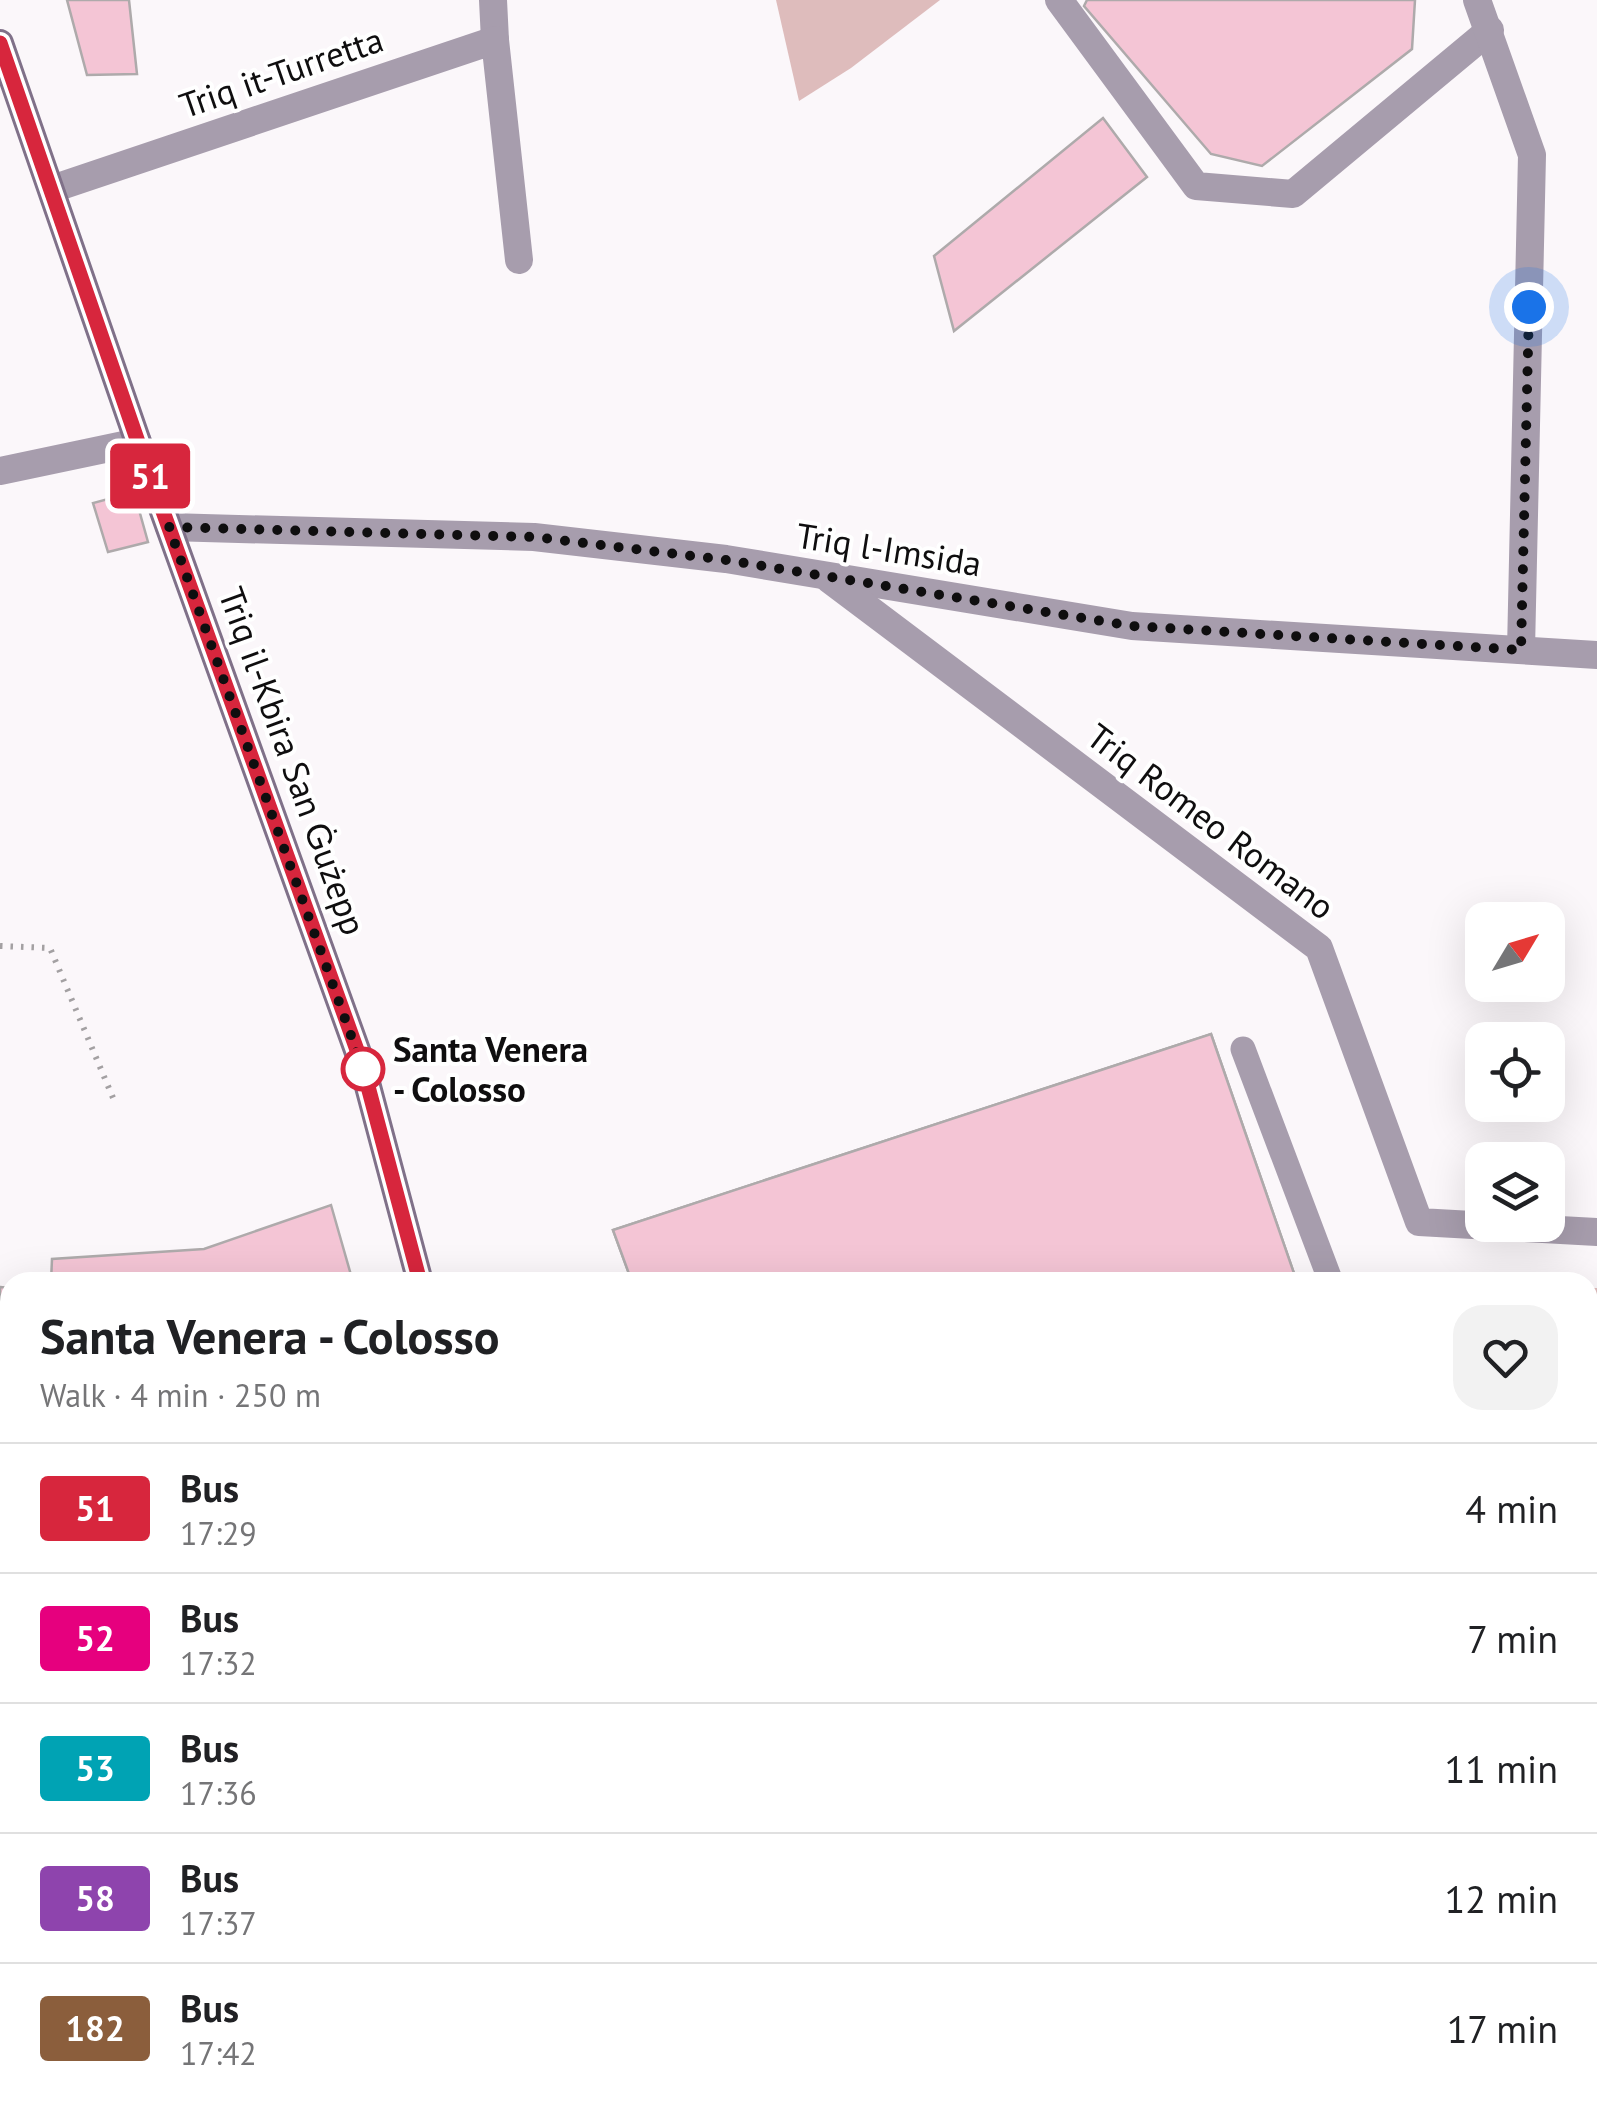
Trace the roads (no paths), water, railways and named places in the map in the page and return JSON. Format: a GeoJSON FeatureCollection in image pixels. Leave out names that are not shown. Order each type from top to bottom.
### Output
{"type":"FeatureCollection","features":[{"type":"Feature","properties":{"kind":"main road","name":"Triq il-Kbira San Ġużepp"},"geometry":{"type":"LineString","coordinates":[[0,43],[138,442],[362,1064],[417,1272]]}},
{"type":"Feature","properties":{"kind":"street"},"geometry":{"type":"LineString","coordinates":[[493,0],[519,260]]}},
{"type":"Feature","properties":{"kind":"street"},"geometry":{"type":"LineString","coordinates":[[1059,0],[1196,186],[1293,194],[1490,30]]}},
{"type":"Feature","properties":{"kind":"street"},"geometry":{"type":"LineString","coordinates":[[1478,0],[1532,154],[1521,650]]}},
{"type":"Feature","properties":{"kind":"street","name":"Triq it-Turretta"},"geometry":{"type":"LineString","coordinates":[[52,189],[495,40]]}},
{"type":"Feature","properties":{"kind":"street"},"geometry":{"type":"LineString","coordinates":[[0,471],[138,442]]}},
{"type":"Feature","properties":{"kind":"street","name":"Triq l-Imsida"},"geometry":{"type":"LineString","coordinates":[[169,527],[534,537],[726,560],[1132,626],[1597,654]]}},
{"type":"Feature","properties":{"kind":"street","name":"Triq Romeo Romano"},"geometry":{"type":"LineString","coordinates":[[826,577],[1319,948],[1419,1222],[1597,1232]]}},
{"type":"Feature","properties":{"kind":"lane"},"geometry":{"type":"LineString","coordinates":[[1243,1049],[1328,1272]]}},
{"type":"Feature","properties":{"kind":"place","name":"Santa Venera - Colosso"},"geometry":{"type":"Point","coordinates":[363,1069]}}]}
